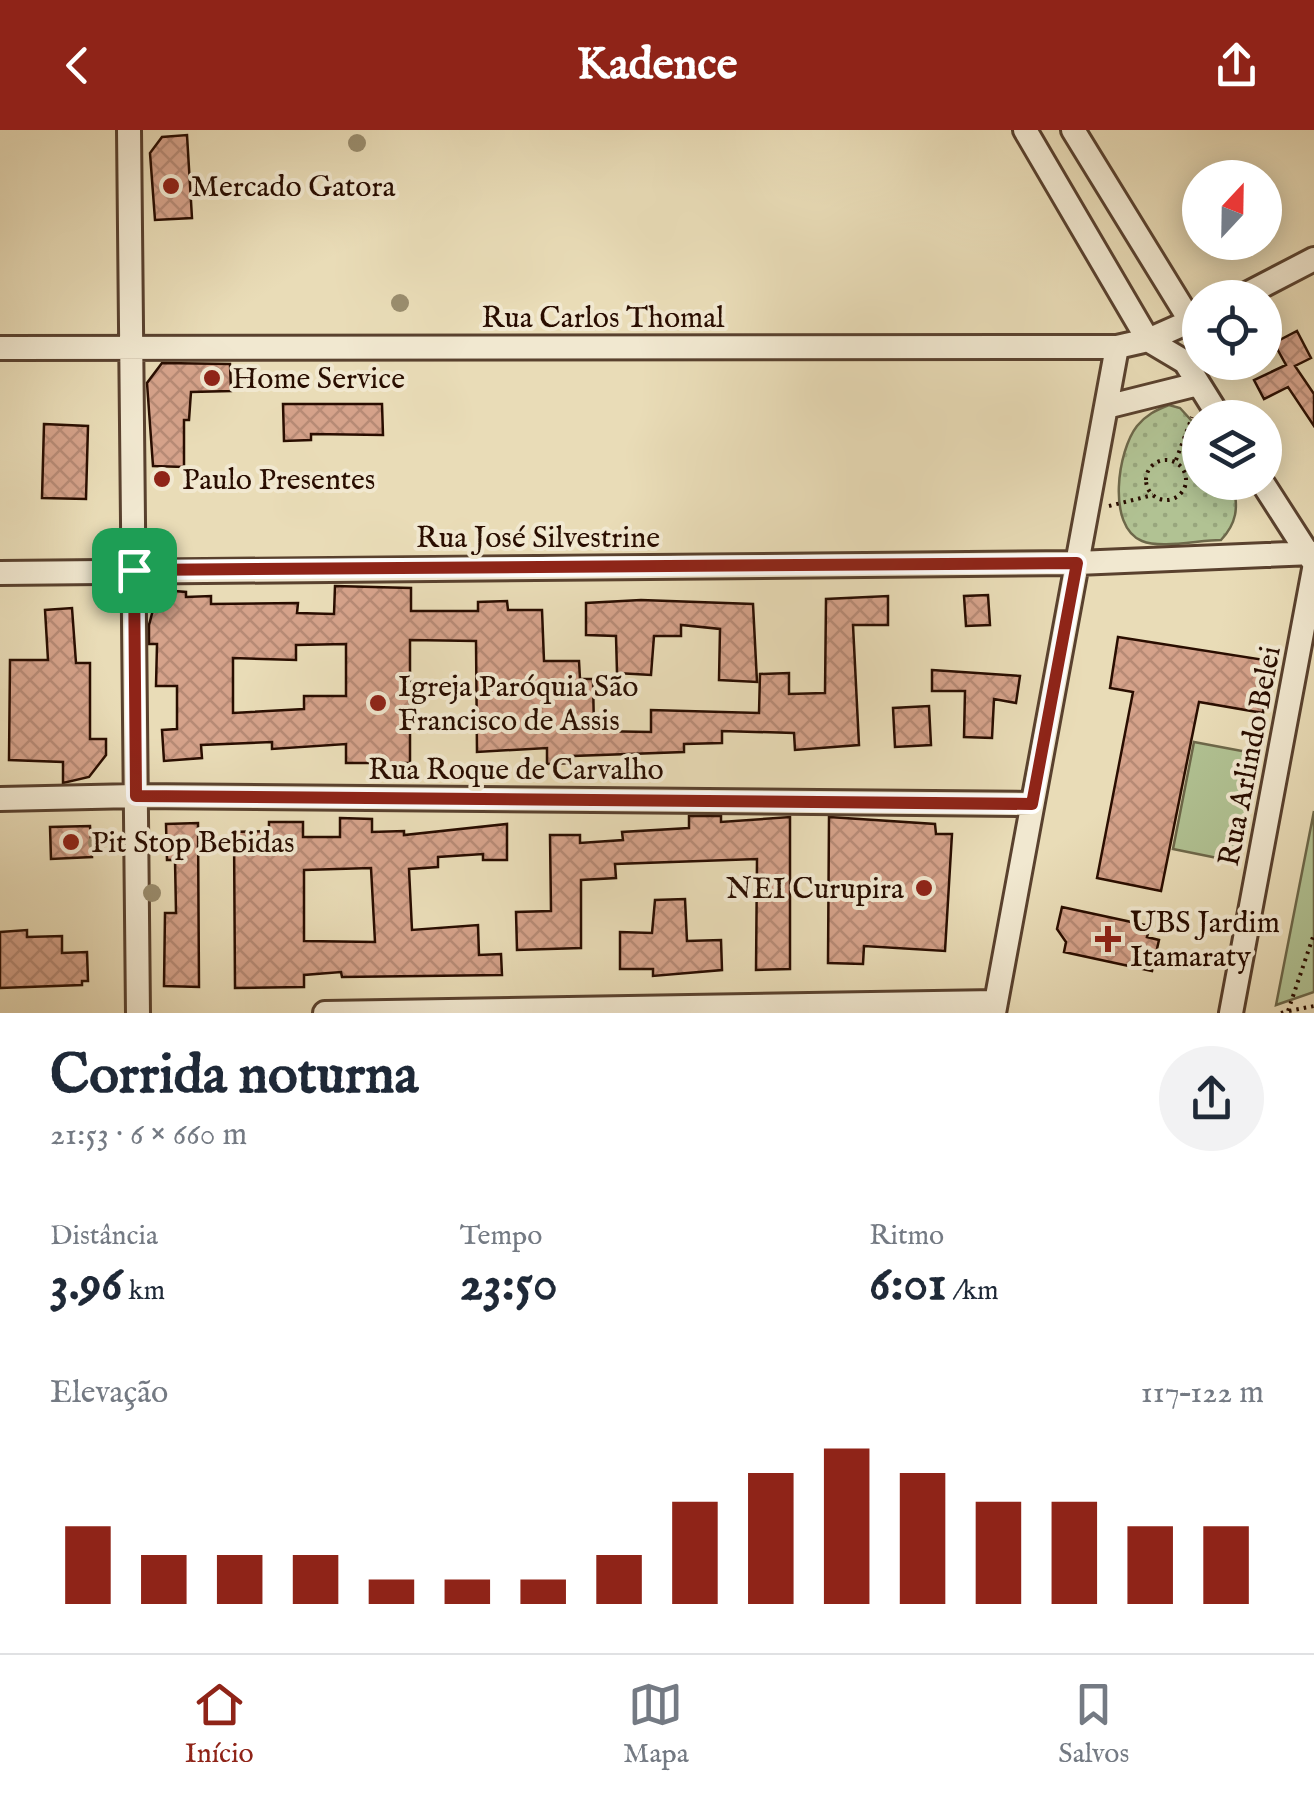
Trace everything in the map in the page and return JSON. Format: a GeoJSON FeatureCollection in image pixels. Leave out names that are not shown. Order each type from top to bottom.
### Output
{"type":"FeatureCollection","features":[{"type":"Feature","properties":{"kind":"street"},"geometry":{"type":"LineString","coordinates":[[130,130],[138,1013]]}},
{"type":"Feature","properties":{"kind":"street"},"geometry":{"type":"LineString","coordinates":[[1025,130],[1148,340],[1182,360]]}},
{"type":"Feature","properties":{"kind":"street"},"geometry":{"type":"LineString","coordinates":[[1074,130],[1182,299]]}},
{"type":"Feature","properties":{"kind":"street"},"geometry":{"type":"LineString","coordinates":[[1275,280],[1314,260]]}},
{"type":"Feature","properties":{"kind":"street","name":"Rua Carlos Thomal"},"geometry":{"type":"LineString","coordinates":[[0,348],[1117,347],[1148,340],[1182,325]]}},
{"type":"Feature","properties":{"kind":"street"},"geometry":{"type":"LineString","coordinates":[[325,1013],[995,1008],[1117,347]]}},
{"type":"Feature","properties":{"kind":"street"},"geometry":{"type":"LineString","coordinates":[[1196,380],[1208,400]]}},
{"type":"Feature","properties":{"kind":"street"},"geometry":{"type":"LineString","coordinates":[[1106,407],[1200,387]]}},
{"type":"Feature","properties":{"kind":"street"},"geometry":{"type":"LineString","coordinates":[[1274,500],[1313,560]]}},
{"type":"Feature","properties":{"kind":"street","name":"Rua José Silvestrine"},"geometry":{"type":"LineString","coordinates":[[0,573],[1313,560]]}},
{"type":"Feature","properties":{"kind":"street","name":"Rua Arlindo Belei"},"geometry":{"type":"LineString","coordinates":[[1231,1013],[1313,560]]}},
{"type":"Feature","properties":{"kind":"street","name":"Rua Roque de Carvalho"},"geometry":{"type":"LineString","coordinates":[[0,799],[136,796],[1032,804]]}},
{"type":"Feature","properties":{"kind":"path"},"geometry":{"type":"LineString","coordinates":[[1176,462],[1200,387]]}},
{"type":"Feature","properties":{"kind":"path"},"geometry":{"type":"LineString","coordinates":[[1086,512],[1152,494],[1172,499],[1183,492],[1185,472],[1176,462],[1164,460],[1152,466],[1146,483],[1152,494]]}},
{"type":"Feature","properties":{"kind":"path"},"geometry":{"type":"LineString","coordinates":[[1288,1011],[1314,934]]}},
{"type":"Feature","properties":{"kind":"path"},"geometry":{"type":"LineString","coordinates":[[1281,1013],[1314,1006]]}},
{"type":"Feature","properties":{"kind":"green space"},"geometry":{"type":"Polygon","coordinates":[[[1169,405],[1182,410],[1182,500],[1236,500],[1235,515],[1221,540],[1150,543],[1131,533],[1123,520],[1119,487],[1125,452],[1137,426],[1169,405]]]}},
{"type":"Feature","properties":{"kind":"green space"},"geometry":{"type":"Polygon","coordinates":[[[1194,742],[1258,754],[1237,862],[1173,849],[1194,742]]]}},
{"type":"Feature","properties":{"kind":"green space"},"geometry":{"type":"Polygon","coordinates":[[[1314,811],[1314,992],[1276,1005],[1314,811]]]}},
{"type":"Feature","properties":{"kind":"building","name":"Mercado Gatora"},"geometry":{"type":"Polygon","coordinates":[[[187,135],[192,218],[155,220],[150,153],[162,137],[187,135]]]}},
{"type":"Feature","properties":{"kind":"building"},"geometry":{"type":"Polygon","coordinates":[[[1297,331],[1311,358],[1295,366],[1314,394],[1314,426],[1288,387],[1264,399],[1254,380],[1282,380],[1282,367],[1286,365],[1282,339],[1297,331]]]}},
{"type":"Feature","properties":{"kind":"building"},"geometry":{"type":"Polygon","coordinates":[[[162,363],[230,364],[231,391],[191,392],[189,420],[184,420],[184,467],[153,466],[147,383],[162,363]]]}},
{"type":"Feature","properties":{"kind":"building"},"geometry":{"type":"Polygon","coordinates":[[[283,404],[382,404],[383,435],[311,434],[311,440],[284,441],[283,404]]]}},
{"type":"Feature","properties":{"kind":"building"},"geometry":{"type":"Polygon","coordinates":[[[44,424],[88,426],[86,499],[42,498],[44,424]]]}},
{"type":"Feature","properties":{"kind":"building"},"geometry":{"type":"Polygon","coordinates":[[[335,586],[411,588],[411,611],[478,611],[478,602],[507,601],[508,610],[542,610],[544,661],[579,661],[580,679],[593,679],[594,731],[651,732],[651,710],[759,713],[760,674],[789,673],[789,694],[825,693],[826,599],[888,596],[888,625],[853,625],[859,745],[795,750],[794,733],[722,731],[722,743],[684,744],[684,752],[573,756],[573,763],[547,764],[547,748],[477,752],[476,641],[410,640],[410,763],[346,763],[346,744],[272,749],[272,742],[201,745],[202,758],[164,761],[162,730],[177,729],[177,686],[156,686],[157,644],[149,644],[149,625],[157,595],[163,590],[186,592],[186,597],[211,596],[211,604],[298,603],[297,613],[334,614],[335,586]],[[346,644],[296,645],[296,660],[233,658],[233,713],[304,709],[304,696],[346,696],[346,644]]]}},
{"type":"Feature","properties":{"kind":"building"},"geometry":{"type":"Polygon","coordinates":[[[988,595],[990,625],[966,626],[964,596],[988,595]]]}},
{"type":"Feature","properties":{"kind":"building"},"geometry":{"type":"Polygon","coordinates":[[[641,600],[753,604],[757,682],[719,680],[720,629],[681,625],[681,636],[654,636],[651,675],[617,673],[616,636],[586,635],[586,603],[641,600]]]}},
{"type":"Feature","properties":{"kind":"building"},"geometry":{"type":"Polygon","coordinates":[[[72,608],[76,663],[90,663],[90,739],[106,739],[106,755],[89,777],[63,783],[63,762],[9,760],[10,660],[48,660],[45,610],[72,608]]]}},
{"type":"Feature","properties":{"kind":"building"},"geometry":{"type":"Polygon","coordinates":[[[1118,637],[1271,661],[1263,713],[1199,702],[1161,891],[1097,878],[1133,692],[1110,688],[1118,637]]]}},
{"type":"Feature","properties":{"kind":"building"},"geometry":{"type":"Polygon","coordinates":[[[932,670],[1020,676],[1016,703],[994,699],[992,738],[964,737],[965,691],[932,691],[932,670]]]}},
{"type":"Feature","properties":{"kind":"building"},"geometry":{"type":"Polygon","coordinates":[[[929,706],[931,745],[895,747],[893,708],[929,706]]]}},
{"type":"Feature","properties":{"kind":"building"},"geometry":{"type":"Polygon","coordinates":[[[689,816],[721,816],[721,822],[790,817],[790,969],[756,970],[757,859],[615,864],[616,878],[581,880],[581,948],[517,950],[516,912],[551,911],[550,835],[580,835],[580,843],[623,840],[622,832],[689,828],[689,816]]]}},
{"type":"Feature","properties":{"kind":"building","name":"NEI Curupira"},"geometry":{"type":"Polygon","coordinates":[[[829,817],[935,824],[936,834],[952,834],[945,951],[864,946],[863,964],[828,963],[829,817]]]}},
{"type":"Feature","properties":{"kind":"building"},"geometry":{"type":"Polygon","coordinates":[[[340,818],[372,819],[372,832],[404,831],[404,835],[507,824],[507,860],[483,860],[483,854],[438,857],[438,867],[409,869],[412,930],[478,925],[479,955],[501,954],[502,975],[342,977],[341,972],[304,975],[304,987],[235,988],[234,832],[269,831],[269,822],[303,822],[303,837],[340,837],[340,818]],[[371,868],[304,870],[304,941],[375,942],[371,868]]]}},
{"type":"Feature","properties":{"kind":"building"},"geometry":{"type":"Polygon","coordinates":[[[198,823],[199,987],[164,986],[165,913],[176,913],[175,860],[167,860],[166,824],[198,823]]]}},
{"type":"Feature","properties":{"kind":"building","name":"Pit Stop Bebidas"},"geometry":{"type":"Polygon","coordinates":[[[90,826],[92,857],[51,859],[50,827],[90,826]]]}},
{"type":"Feature","properties":{"kind":"building"},"geometry":{"type":"Polygon","coordinates":[[[685,899],[687,941],[721,940],[722,970],[653,976],[653,969],[620,969],[620,932],[652,933],[655,900],[685,899]]]}},
{"type":"Feature","properties":{"kind":"building","name":"UBS Jardim Itamaraty"},"geometry":{"type":"Polygon","coordinates":[[[1062,907],[1150,926],[1147,937],[1159,940],[1152,971],[1064,952],[1066,942],[1057,929],[1062,907]]]}},
{"type":"Feature","properties":{"kind":"building"},"geometry":{"type":"Polygon","coordinates":[[[27,930],[27,937],[62,936],[62,953],[87,952],[88,981],[82,981],[82,985],[0,988],[0,932],[27,930]]]}},
{"type":"Feature","properties":{"kind":"place","name":"Mercado Gatora"},"geometry":{"type":"Point","coordinates":[171,186]}},
{"type":"Feature","properties":{"kind":"place","name":"Home Service"},"geometry":{"type":"Point","coordinates":[212,378]}},
{"type":"Feature","properties":{"kind":"place","name":"Paulo Presentes"},"geometry":{"type":"Point","coordinates":[162,479]}},
{"type":"Feature","properties":{"kind":"place","name":"Igreja Paróquia São Francisco de Assis"},"geometry":{"type":"Point","coordinates":[378,703]}},
{"type":"Feature","properties":{"kind":"place","name":"Pit Stop Bebidas"},"geometry":{"type":"Point","coordinates":[71,842]}},
{"type":"Feature","properties":{"kind":"place","name":"NEI Curupira"},"geometry":{"type":"Point","coordinates":[924,888]}},
{"type":"Feature","properties":{"kind":"place","name":"UBS Jardim Itamaraty"},"geometry":{"type":"Point","coordinates":[1108,939]}},
{"type":"Feature","properties":{"kind":"route"},"geometry":{"type":"LineString","coordinates":[[1077,563],[1032,804],[136,796],[134,570],[1077,563]]}}]}
